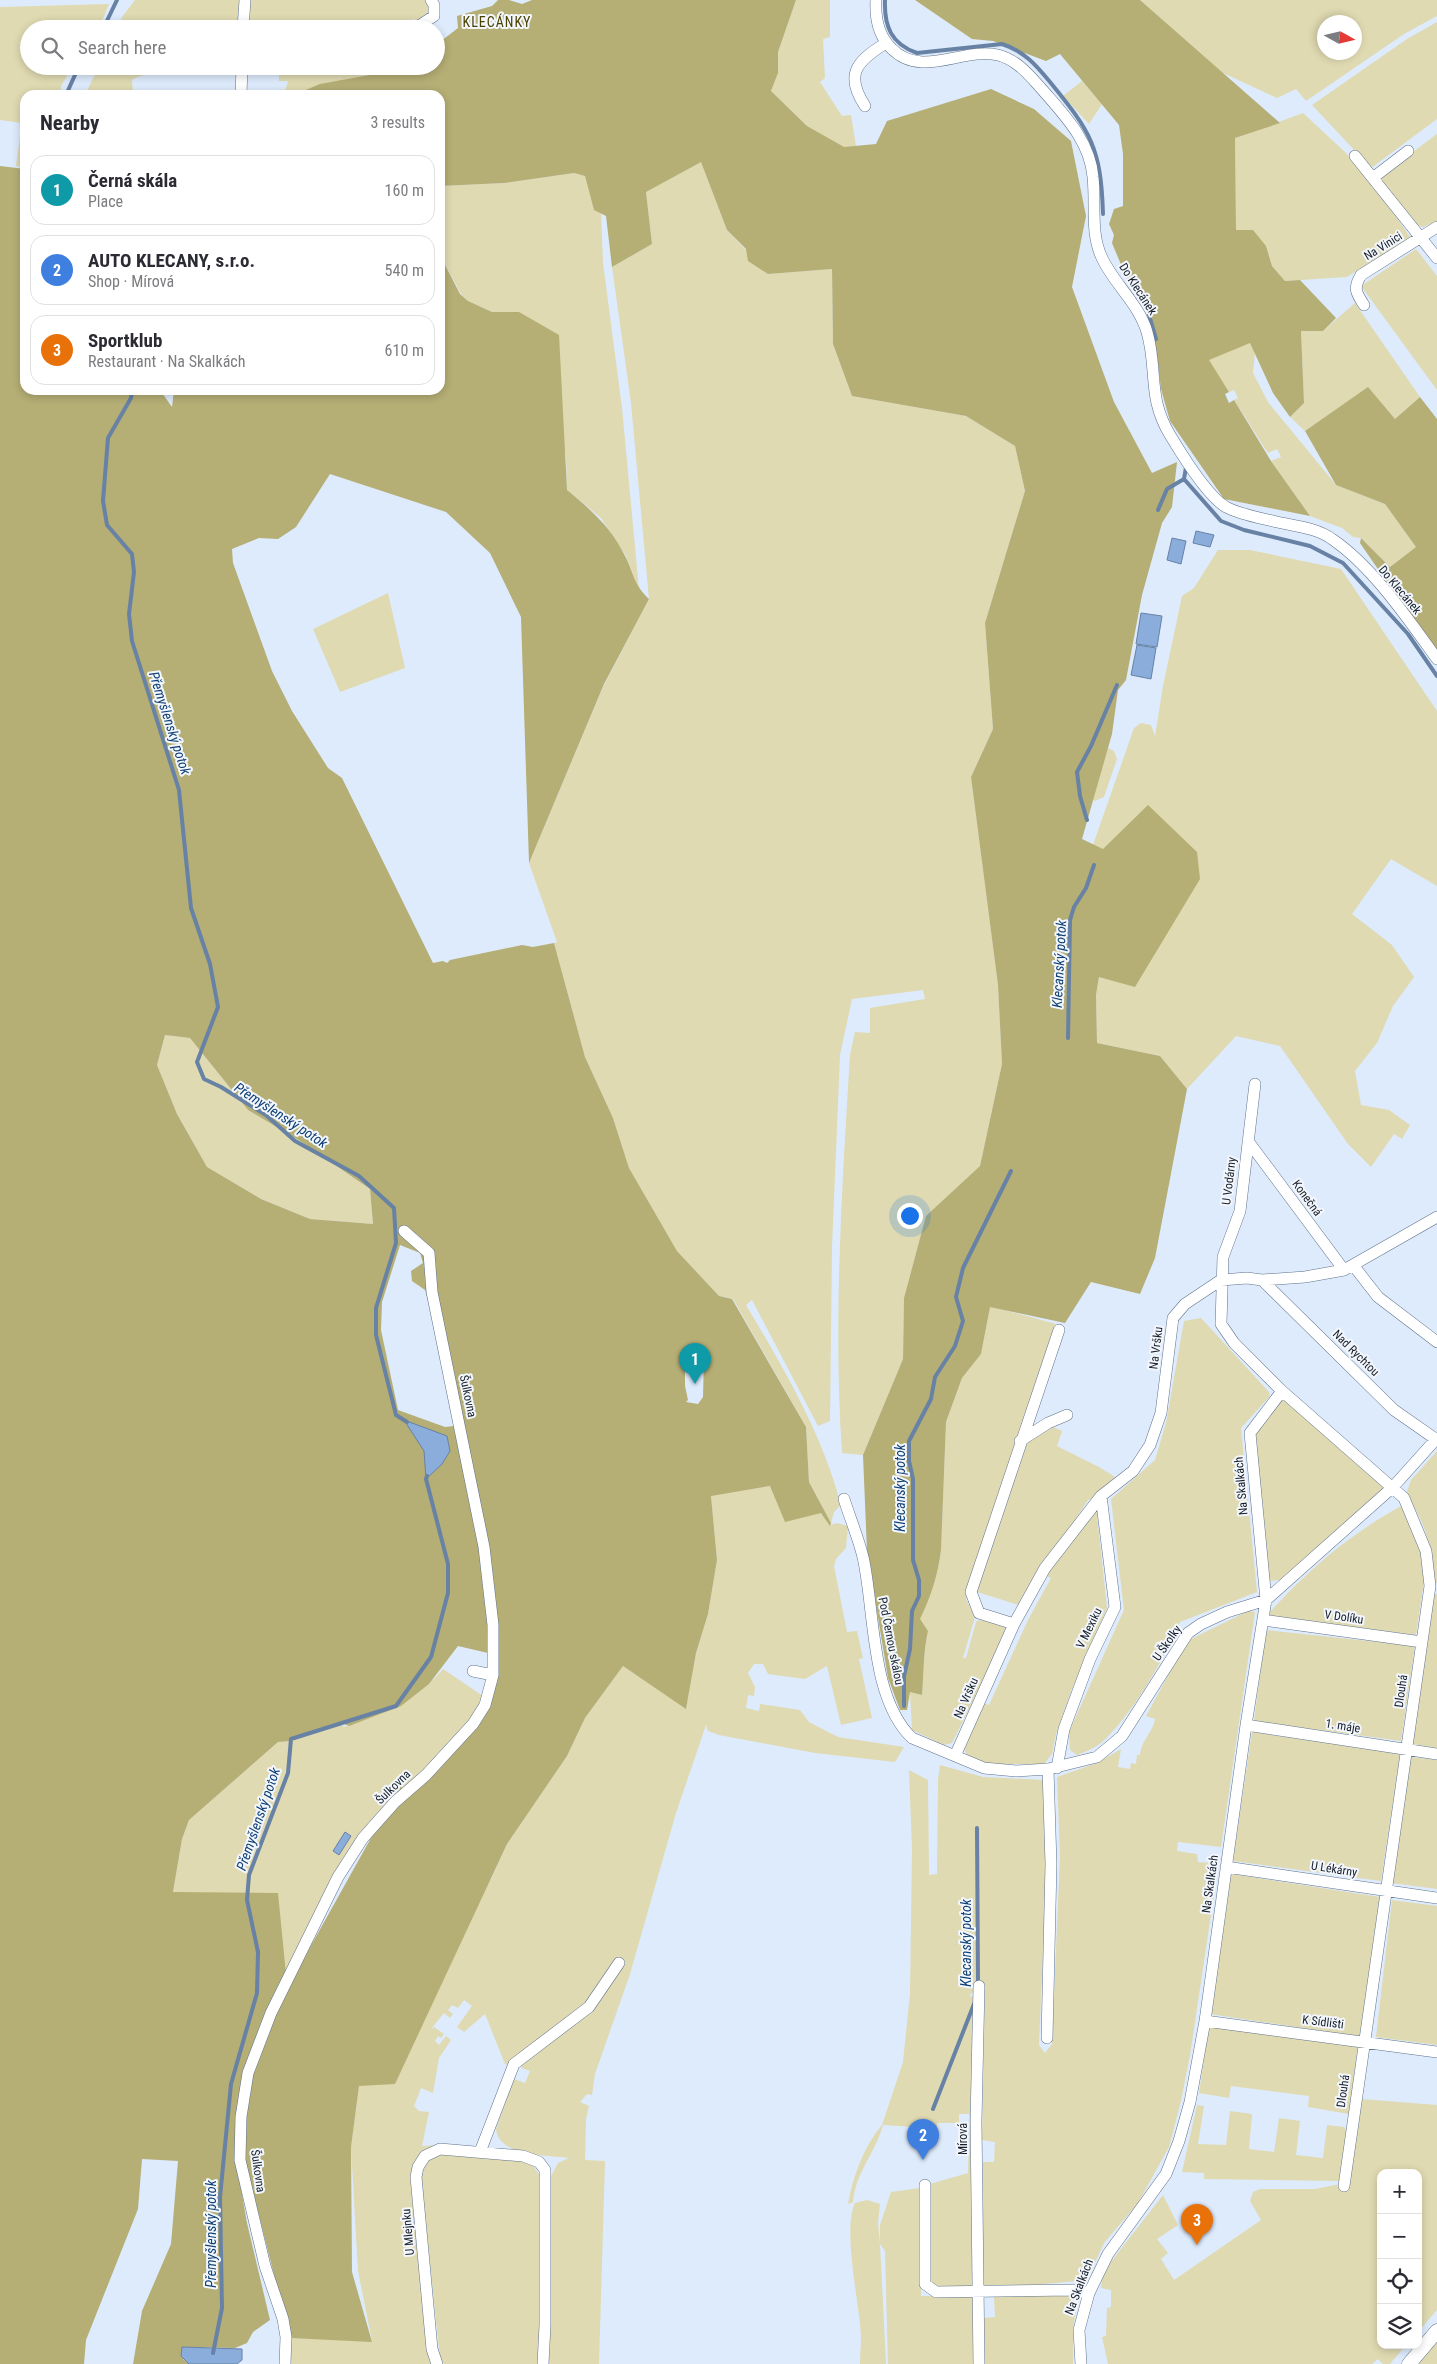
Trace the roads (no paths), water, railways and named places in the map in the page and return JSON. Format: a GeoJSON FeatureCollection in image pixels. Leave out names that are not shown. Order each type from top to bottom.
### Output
{"type":"FeatureCollection","features":[{"type":"Feature","properties":{"kind":"street"},"geometry":{"type":"LineString","coordinates":[[244,20],[245,0]]}},
{"type":"Feature","properties":{"kind":"street"},"geometry":{"type":"LineString","coordinates":[[428,20],[434,16],[434,5],[431,0]]}},
{"type":"Feature","properties":{"kind":"street"},"geometry":{"type":"LineString","coordinates":[[865,106],[857,94],[854,75],[858,64],[886,43],[877,21],[876,0]]}},
{"type":"Feature","properties":{"kind":"street","name":"Do Klecánek"},"geometry":{"type":"LineString","coordinates":[[886,43],[897,54],[917,62],[933,62],[981,54],[998,56],[1020,66],[1030,76],[1069,121],[1088,152],[1093,175],[1094,225],[1102,258],[1142,318],[1148,332],[1154,396],[1161,418],[1209,492],[1228,508],[1256,517],[1304,528],[1330,537],[1356,559],[1384,591],[1437,659]]}},
{"type":"Feature","properties":{"kind":"street"},"geometry":{"type":"LineString","coordinates":[[241,90],[242,75]]}},
{"type":"Feature","properties":{"kind":"street"},"geometry":{"type":"LineString","coordinates":[[1374,177],[1408,150]]}},
{"type":"Feature","properties":{"kind":"street"},"geometry":{"type":"LineString","coordinates":[[1355,156],[1422,238]]}},
{"type":"Feature","properties":{"kind":"street","name":"Na Vinici"},"geometry":{"type":"LineString","coordinates":[[1364,305],[1355,292],[1355,285],[1361,275],[1437,227]]}},
{"type":"Feature","properties":{"kind":"street","name":"Na Vinici"},"geometry":{"type":"LineString","coordinates":[[1422,238],[1437,258]]}},
{"type":"Feature","properties":{"kind":"street","name":"U Vodárny"},"geometry":{"type":"LineString","coordinates":[[1221,1280],[1223,1257],[1240,1211],[1255,1084]]}},
{"type":"Feature","properties":{"kind":"street","name":"Konečná"},"geometry":{"type":"LineString","coordinates":[[1248,1141],[1349,1267],[1378,1297],[1437,1342]]}},
{"type":"Feature","properties":{"kind":"street","name":"Na Vršku"},"geometry":{"type":"LineString","coordinates":[[955,1756],[1014,1624],[1045,1568],[1101,1496],[1133,1471],[1150,1445],[1161,1413],[1174,1318],[1194,1296],[1221,1280],[1247,1278],[1262,1280],[1349,1267],[1437,1217]]}},
{"type":"Feature","properties":{"kind":"street","name":"Šulkovna"},"geometry":{"type":"LineString","coordinates":[[285,2364],[286,2337],[283,2320],[265,2266],[240,2160],[241,2117],[248,2073],[271,2013],[338,1877],[364,1838],[395,1802],[426,1775],[473,1724],[485,1705],[493,1674],[493,1625],[484,1547],[432,1292],[429,1253],[404,1231]]}},
{"type":"Feature","properties":{"kind":"street","name":"Dlouhá"},"geometry":{"type":"LineString","coordinates":[[1221,1280],[1221,1324],[1234,1343],[1282,1391],[1404,1498],[1426,1550],[1433,1587],[1422,1642],[1344,2186]]}},
{"type":"Feature","properties":{"kind":"street","name":"Nad Rychtou"},"geometry":{"type":"LineString","coordinates":[[1262,1280],[1394,1410],[1437,1439]]}},
{"type":"Feature","properties":{"kind":"street"},"geometry":{"type":"LineString","coordinates":[[1014,1624],[979,1612],[971,1592],[1020,1441],[1059,1330]]}},
{"type":"Feature","properties":{"kind":"street","name":"Na Skalkách"},"geometry":{"type":"LineString","coordinates":[[1081,2364],[1079,2330],[1089,2293],[1108,2254],[1152,2194],[1169,2167],[1190,2102],[1205,2021],[1246,1725],[1266,1600],[1250,1433],[1282,1391]]}},
{"type":"Feature","properties":{"kind":"street"},"geometry":{"type":"LineString","coordinates":[[1020,1441],[1048,1423],[1067,1415]]}},
{"type":"Feature","properties":{"kind":"street","name":"U Školky"},"geometry":{"type":"LineString","coordinates":[[955,1756],[984,1768],[1016,1771],[1052,1769],[1097,1757],[1122,1736],[1188,1633],[1201,1624],[1227,1612],[1266,1600],[1393,1487],[1437,1439]]}},
{"type":"Feature","properties":{"kind":"street","name":"V Mexiku"},"geometry":{"type":"LineString","coordinates":[[1047,2038],[1052,1769],[1086,1667],[1115,1607],[1101,1496]]}},
{"type":"Feature","properties":{"kind":"street","name":"Pod Černou skálou"},"geometry":{"type":"LineString","coordinates":[[844,1499],[863,1557],[874,1639],[890,1702],[898,1720],[912,1738],[955,1756]]}},
{"type":"Feature","properties":{"kind":"street","name":"V Dolíku"},"geometry":{"type":"LineString","coordinates":[[1262,1620],[1422,1642]]}},
{"type":"Feature","properties":{"kind":"street"},"geometry":{"type":"LineString","coordinates":[[473,1671],[493,1674]]}},
{"type":"Feature","properties":{"kind":"street","name":"1. máje"},"geometry":{"type":"LineString","coordinates":[[1246,1725],[1437,1754]]}},
{"type":"Feature","properties":{"kind":"street","name":"U Lékárny"},"geometry":{"type":"LineString","coordinates":[[1226,1867],[1437,1898]]}},
{"type":"Feature","properties":{"kind":"street"},"geometry":{"type":"LineString","coordinates":[[480,2152],[514,2064],[589,2007],[619,1963]]}},
{"type":"Feature","properties":{"kind":"street","name":"Mírová"},"geometry":{"type":"LineString","coordinates":[[979,1986],[976,2122],[979,2364]]}},
{"type":"Feature","properties":{"kind":"street","name":"K Sídlišti"},"geometry":{"type":"LineString","coordinates":[[1205,2021],[1437,2052]]}},
{"type":"Feature","properties":{"kind":"street","name":"U Mlejnku"},"geometry":{"type":"LineString","coordinates":[[437,2364],[432,2349],[416,2178],[418,2167],[425,2156],[440,2149],[524,2156],[540,2162],[545,2170],[545,2325],[542,2364]]}},
{"type":"Feature","properties":{"kind":"street"},"geometry":{"type":"LineString","coordinates":[[925,2185],[925,2284],[936,2292],[1073,2290],[1089,2293]]}},
{"type":"Feature","properties":{"kind":"street"},"geometry":{"type":"LineString","coordinates":[[1409,2364],[1437,2331]]}},
{"type":"Feature","properties":{"kind":"water"},"geometry":{"type":"Polygon","coordinates":[[[1196,531],[1214,535],[1210,547],[1193,543],[1196,531]]]}},
{"type":"Feature","properties":{"kind":"water"},"geometry":{"type":"Polygon","coordinates":[[[1172,538],[1186,541],[1181,564],[1167,560],[1172,538]]]}},
{"type":"Feature","properties":{"kind":"water"},"geometry":{"type":"Polygon","coordinates":[[[1141,613],[1162,616],[1157,647],[1136,644],[1141,613]]]}},
{"type":"Feature","properties":{"kind":"water"},"geometry":{"type":"Polygon","coordinates":[[[1137,645],[1156,648],[1151,679],[1131,675],[1137,645]]]}},
{"type":"Feature","properties":{"kind":"water"},"geometry":{"type":"Polygon","coordinates":[[[404,1420],[447,1436],[450,1451],[442,1464],[426,1479],[424,1451],[404,1420]]]}},
{"type":"Feature","properties":{"kind":"water"},"geometry":{"type":"Polygon","coordinates":[[[345,1832],[351,1836],[339,1855],[333,1851],[345,1832]]]}},
{"type":"Feature","properties":{"kind":"water"},"geometry":{"type":"Polygon","coordinates":[[[182,2347],[242,2349],[242,2360],[237,2364],[189,2364],[181,2356],[182,2347]]]}},
{"type":"Feature","properties":{"kind":"waterway","name":"Přemyšlenský potok"},"geometry":{"type":"LineString","coordinates":[[107,20],[117,0]]}},
{"type":"Feature","properties":{"kind":"waterway","name":"Klecanský potok"},"geometry":{"type":"LineString","coordinates":[[885,0],[886,18],[891,33],[901,45],[917,53],[1002,44],[1017,50],[1034,64],[1075,114],[1091,142],[1100,173],[1103,214]]}},
{"type":"Feature","properties":{"kind":"waterway","name":"Přemyšlenský potok"},"geometry":{"type":"LineString","coordinates":[[68,90],[75,75]]}},
{"type":"Feature","properties":{"kind":"waterway","name":"Klecanský potok"},"geometry":{"type":"LineString","coordinates":[[1149,315],[1156,339]]}},
{"type":"Feature","properties":{"kind":"waterway","name":"Přemyšlenský potok"},"geometry":{"type":"LineString","coordinates":[[131,395],[108,438],[103,501],[107,525],[132,554],[134,572],[129,614],[132,641],[179,790],[191,908],[210,964],[218,1007],[197,1062],[204,1079],[221,1087],[266,1115],[295,1141],[359,1176],[394,1208],[396,1243],[376,1308],[376,1335],[396,1415],[407,1422]]}},
{"type":"Feature","properties":{"kind":"waterway","name":"Klecanský potok"},"geometry":{"type":"LineString","coordinates":[[1158,510],[1167,489],[1184,479],[1186,467]]}},
{"type":"Feature","properties":{"kind":"waterway"},"geometry":{"type":"LineString","coordinates":[[1184,479],[1221,521],[1244,530],[1310,546],[1343,563],[1408,634],[1437,676]]}},
{"type":"Feature","properties":{"kind":"waterway","name":"Klecanský potok"},"geometry":{"type":"LineString","coordinates":[[1087,820],[1080,796],[1077,772],[1091,746],[1117,685]]}},
{"type":"Feature","properties":{"kind":"waterway","name":"Klecanský potok"},"geometry":{"type":"LineString","coordinates":[[1068,1038],[1070,920],[1074,907],[1086,888],[1094,865]]}},
{"type":"Feature","properties":{"kind":"waterway","name":"Klecanský potok"},"geometry":{"type":"LineString","coordinates":[[904,1706],[904,1676],[910,1649],[912,1611],[919,1596],[919,1580],[913,1560],[913,1479],[909,1461],[909,1441],[931,1399],[935,1377],[955,1346],[963,1321],[956,1297],[963,1268],[1011,1171]]}},
{"type":"Feature","properties":{"kind":"waterway","name":"Přemyšlenský potok"},"geometry":{"type":"LineString","coordinates":[[213,2353],[222,2308],[220,2197],[231,2084],[257,1993],[258,1952],[247,1900],[249,1875],[288,1773],[291,1739],[396,1706],[431,1657],[448,1593],[448,1564],[426,1479],[427,1476]]}},
{"type":"Feature","properties":{"kind":"waterway","name":"Klecanský potok"},"geometry":{"type":"LineString","coordinates":[[977,1828],[978,1985]]}},
{"type":"Feature","properties":{"kind":"waterway","name":"Klecanský potok"},"geometry":{"type":"LineString","coordinates":[[933,2109],[974,2004]]}},
{"type":"Feature","properties":{"kind":"place","name":"Černá skála"},"geometry":{"type":"Point","coordinates":[695,1384]}},
{"type":"Feature","properties":{"kind":"place","name":"AUTO KLECANY, s.r.o."},"geometry":{"type":"Point","coordinates":[923,2160]}},
{"type":"Feature","properties":{"kind":"place","name":"Sportklub"},"geometry":{"type":"Point","coordinates":[1197,2245]}},
{"type":"Feature","properties":{"kind":"district","name":"KLECÁNKY"},"geometry":{"type":"Point","coordinates":[497,22]}}]}
